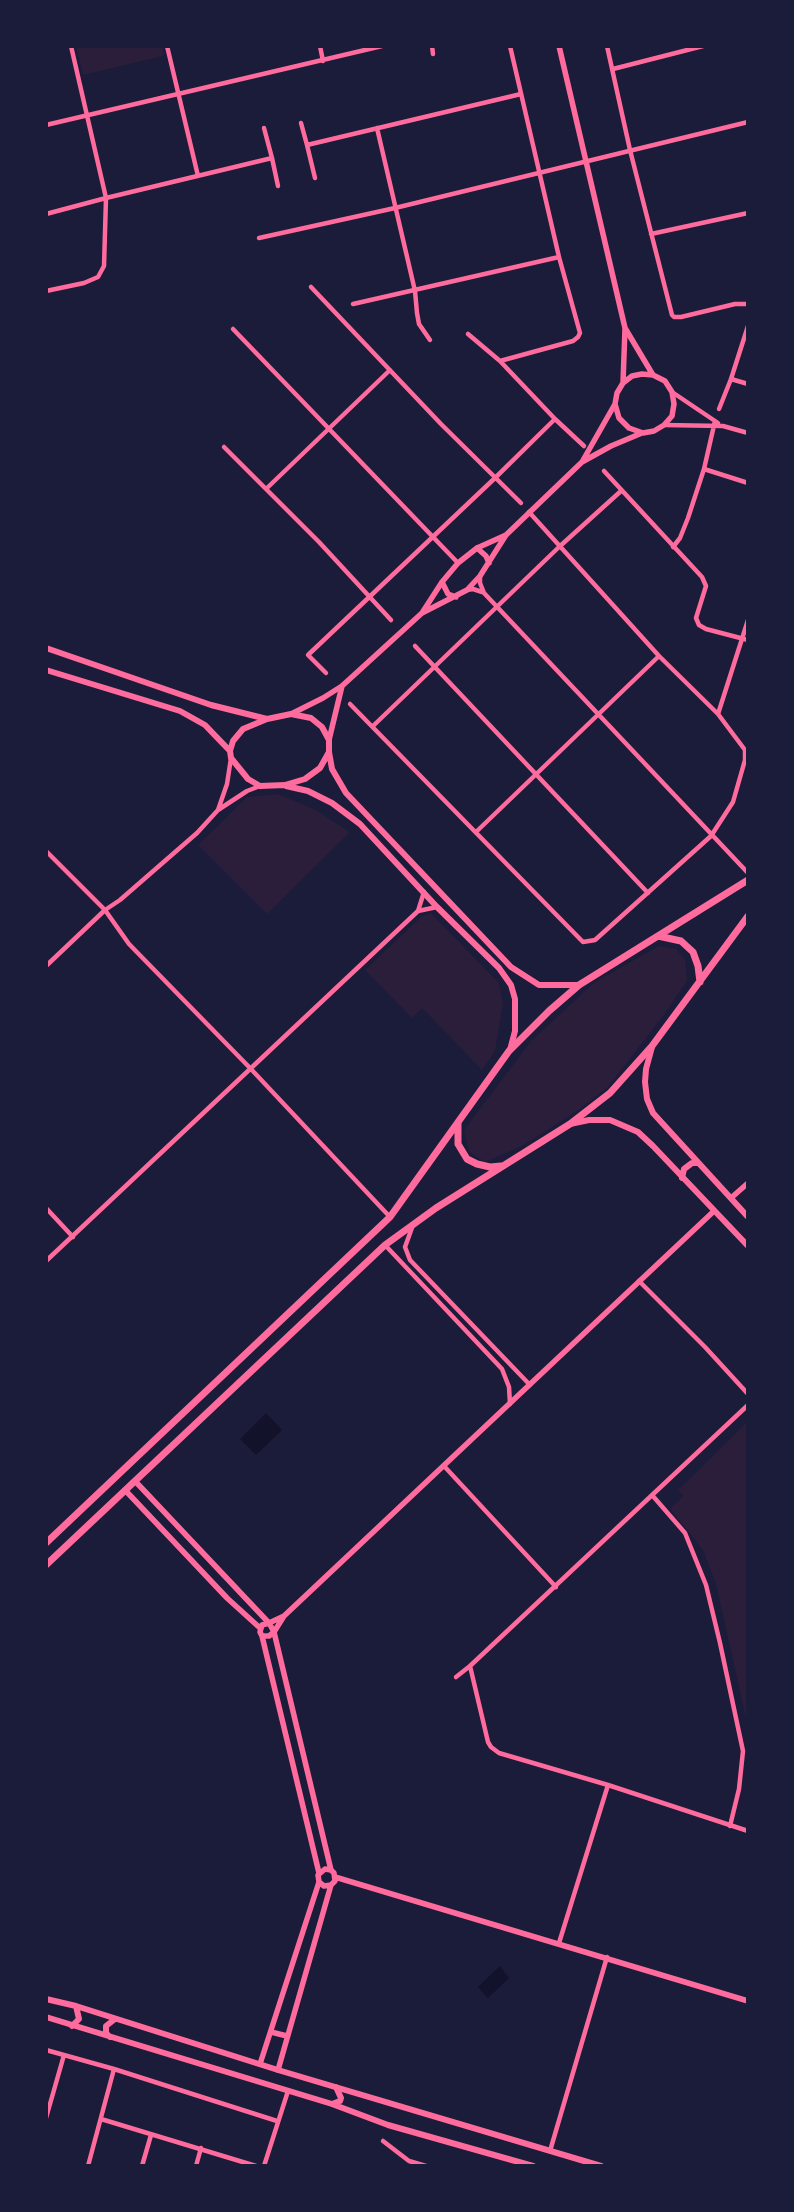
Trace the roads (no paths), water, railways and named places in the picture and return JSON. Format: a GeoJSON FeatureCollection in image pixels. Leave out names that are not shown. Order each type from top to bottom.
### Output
{"type":"FeatureCollection","features":[{"type":"Feature","properties":{"kind":"main road"},"geometry":{"type":"LineString","coordinates":[[46,648],[210,705],[267,719]]}},
{"type":"Feature","properties":{"kind":"main road"},"geometry":{"type":"LineString","coordinates":[[46,670],[180,711],[205,725],[230,754],[244,775],[260,786],[285,785],[304,779],[320,768],[328,752]]}},
{"type":"Feature","properties":{"kind":"main road"},"geometry":{"type":"LineString","coordinates":[[230,754],[233,742],[243,729],[267,719],[291,714],[311,718],[322,727],[329,740],[328,752],[332,769],[346,793],[511,967],[539,985],[579,985]]}},
{"type":"Feature","properties":{"kind":"main road"},"geometry":{"type":"LineString","coordinates":[[285,785],[308,791],[332,802],[360,824],[437,907],[499,968],[511,985],[517,1013],[515,1031],[509,1052]]}},
{"type":"Feature","properties":{"kind":"main road"},"geometry":{"type":"LineString","coordinates":[[46,1543],[390,1217],[509,1052],[579,985],[748,880]]}},
{"type":"Feature","properties":{"kind":"main road"},"geometry":{"type":"LineString","coordinates":[[46,1565],[384,1245],[436,1208],[570,1124],[610,1094],[652,1046],[748,916]]}},
{"type":"Feature","properties":{"kind":"main road"},"geometry":{"type":"LineString","coordinates":[[658,936],[681,942],[693,952],[698,966],[700,983]]}},
{"type":"Feature","properties":{"kind":"main road"},"geometry":{"type":"LineString","coordinates":[[652,1046],[646,1069],[647,1099],[653,1113],[748,1217]]}},
{"type":"Feature","properties":{"kind":"main road"},"geometry":{"type":"LineString","coordinates":[[570,1124],[599,1119],[623,1124],[638,1132],[748,1245]]}},
{"type":"Feature","properties":{"kind":"main road"},"geometry":{"type":"LineString","coordinates":[[458,1122],[458,1144],[467,1159],[490,1167],[502,1166]]}},
{"type":"Feature","properties":{"kind":"main road"},"geometry":{"type":"LineString","coordinates":[[682,1178],[684,1169],[696,1162]]}},
{"type":"Feature","properties":{"kind":"main road"},"geometry":{"type":"LineString","coordinates":[[154,1441],[157,1448],[165,1453]]}},
{"type":"Feature","properties":{"kind":"main road"},"geometry":{"type":"LineString","coordinates":[[139,1455],[148,1459],[150,1466]]}},
{"type":"Feature","properties":{"kind":"main road"},"geometry":{"type":"LineString","coordinates":[[46,1999],[76,2006],[278,2070],[601,2166]]}},
{"type":"Feature","properties":{"kind":"main road"},"geometry":{"type":"LineString","coordinates":[[72,2026],[79,2019],[76,2006]]}},
{"type":"Feature","properties":{"kind":"main road"},"geometry":{"type":"LineString","coordinates":[[46,2017],[332,2104],[388,2125],[533,2166]]}},
{"type":"Feature","properties":{"kind":"main road"},"geometry":{"type":"LineString","coordinates":[[110,2037],[106,2033],[106,2026],[115,2019]]}},
{"type":"Feature","properties":{"kind":"main road"},"geometry":{"type":"LineString","coordinates":[[332,2104],[340,2101],[341,2098],[340,2092],[336,2087]]}},
{"type":"Feature","properties":{"kind":"street"},"geometry":{"type":"LineString","coordinates":[[46,292],[84,283],[98,277],[104,266],[106,198],[71,46]]}},
{"type":"Feature","properties":{"kind":"street"},"geometry":{"type":"LineString","coordinates":[[167,46],[198,176]]}},
{"type":"Feature","properties":{"kind":"street"},"geometry":{"type":"LineString","coordinates":[[320,46],[323,61]]}},
{"type":"Feature","properties":{"kind":"street"},"geometry":{"type":"LineString","coordinates":[[46,125],[382,46]]}},
{"type":"Feature","properties":{"kind":"street"},"geometry":{"type":"LineString","coordinates":[[432,46],[433,54]]}},
{"type":"Feature","properties":{"kind":"street"},"geometry":{"type":"LineString","coordinates":[[500,361],[573,341],[580,333],[538,174],[510,46]]}},
{"type":"Feature","properties":{"kind":"street"},"geometry":{"type":"LineString","coordinates":[[559,46],[584,161],[625,328],[623,383]]}},
{"type":"Feature","properties":{"kind":"street"},"geometry":{"type":"LineString","coordinates":[[608,46],[630,150],[672,315],[674,317],[681,317],[735,304],[748,304]]}},
{"type":"Feature","properties":{"kind":"street"},"geometry":{"type":"LineString","coordinates":[[613,69],[703,46]]}},
{"type":"Feature","properties":{"kind":"street"},"geometry":{"type":"LineString","coordinates":[[307,145],[521,94]]}},
{"type":"Feature","properties":{"kind":"street"},"geometry":{"type":"LineString","coordinates":[[259,238],[395,208],[748,122]]}},
{"type":"Feature","properties":{"kind":"street"},"geometry":{"type":"LineString","coordinates":[[301,123],[315,178]]}},
{"type":"Feature","properties":{"kind":"street"},"geometry":{"type":"LineString","coordinates":[[264,128],[278,186]]}},
{"type":"Feature","properties":{"kind":"street"},"geometry":{"type":"LineString","coordinates":[[377,128],[415,291],[419,324],[430,340]]}},
{"type":"Feature","properties":{"kind":"street"},"geometry":{"type":"LineString","coordinates":[[46,214],[272,158]]}},
{"type":"Feature","properties":{"kind":"street"},"geometry":{"type":"LineString","coordinates":[[651,234],[748,213]]}},
{"type":"Feature","properties":{"kind":"street"},"geometry":{"type":"LineString","coordinates":[[353,304],[559,257]]}},
{"type":"Feature","properties":{"kind":"street"},"geometry":{"type":"LineString","coordinates":[[311,287],[521,503]]}},
{"type":"Feature","properties":{"kind":"street"},"geometry":{"type":"LineString","coordinates":[[719,409],[748,326]]}},
{"type":"Feature","properties":{"kind":"street"},"geometry":{"type":"LineString","coordinates":[[625,328],[653,375]]}},
{"type":"Feature","properties":{"kind":"street"},"geometry":{"type":"LineString","coordinates":[[233,329],[458,563]]}},
{"type":"Feature","properties":{"kind":"street"},"geometry":{"type":"LineString","coordinates":[[468,334],[500,361],[555,419],[584,446]]}},
{"type":"Feature","properties":{"kind":"street"},"geometry":{"type":"LineString","coordinates":[[266,489],[390,370]]}},
{"type":"Feature","properties":{"kind":"street"},"geometry":{"type":"LineString","coordinates":[[582,462],[615,404],[617,393],[623,383],[632,376],[642,374],[653,375],[665,381],[672,392],[715,424]]}},
{"type":"Feature","properties":{"kind":"street"},"geometry":{"type":"LineString","coordinates":[[731,379],[748,384]]}},
{"type":"Feature","properties":{"kind":"street"},"geometry":{"type":"LineString","coordinates":[[422,613],[467,590],[480,576],[506,535],[582,462],[611,446],[643,433],[654,431],[664,425],[672,416],[674,404],[672,392]]}},
{"type":"Feature","properties":{"kind":"street"},"geometry":{"type":"LineString","coordinates":[[615,404],[619,418],[629,428],[643,433]]}},
{"type":"Feature","properties":{"kind":"street"},"geometry":{"type":"LineString","coordinates":[[326,673],[308,655],[555,419]]}},
{"type":"Feature","properties":{"kind":"street"},"geometry":{"type":"LineString","coordinates":[[673,547],[680,538],[688,518],[704,469],[715,424]]}},
{"type":"Feature","properties":{"kind":"street"},"geometry":{"type":"LineString","coordinates":[[664,425],[715,424],[748,433]]}},
{"type":"Feature","properties":{"kind":"street"},"geometry":{"type":"LineString","coordinates":[[224,447],[391,620]]}},
{"type":"Feature","properties":{"kind":"street"},"geometry":{"type":"LineString","coordinates":[[704,469],[748,483]]}},
{"type":"Feature","properties":{"kind":"street"},"geometry":{"type":"LineString","coordinates":[[604,471],[705,582],[706,586],[696,618],[699,625],[706,630],[745,639]]}},
{"type":"Feature","properties":{"kind":"street"},"geometry":{"type":"LineString","coordinates":[[373,726],[559,547],[621,491]]}},
{"type":"Feature","properties":{"kind":"street"},"geometry":{"type":"LineString","coordinates":[[350,704],[583,942],[596,940],[711,836],[733,802],[745,760],[745,750],[718,714],[659,656],[559,547],[529,511]]}},
{"type":"Feature","properties":{"kind":"street"},"geometry":{"type":"LineString","coordinates":[[291,714],[342,686],[422,613],[442,582],[458,563],[477,548],[506,535]]}},
{"type":"Feature","properties":{"kind":"street"},"geometry":{"type":"LineString","coordinates":[[477,548],[486,556],[489,563]]}},
{"type":"Feature","properties":{"kind":"street"},"geometry":{"type":"LineString","coordinates":[[480,576],[480,583],[484,593],[711,836],[748,873]]}},
{"type":"Feature","properties":{"kind":"street"},"geometry":{"type":"LineString","coordinates":[[442,582],[448,594],[456,596]]}},
{"type":"Feature","properties":{"kind":"street"},"geometry":{"type":"LineString","coordinates":[[467,590],[473,589],[484,593]]}},
{"type":"Feature","properties":{"kind":"street"},"geometry":{"type":"LineString","coordinates":[[718,714],[745,639],[748,620]]}},
{"type":"Feature","properties":{"kind":"street"},"geometry":{"type":"LineString","coordinates":[[415,646],[648,893]]}},
{"type":"Feature","properties":{"kind":"street"},"geometry":{"type":"LineString","coordinates":[[476,832],[659,656]]}},
{"type":"Feature","properties":{"kind":"street"},"geometry":{"type":"LineString","coordinates":[[329,740],[342,686]]}},
{"type":"Feature","properties":{"kind":"street"},"geometry":{"type":"LineString","coordinates":[[218,810],[227,784],[230,754]]}},
{"type":"Feature","properties":{"kind":"street"},"geometry":{"type":"LineString","coordinates":[[46,966],[105,910],[120,900],[197,833],[218,810],[260,786]]}},
{"type":"Feature","properties":{"kind":"street"},"geometry":{"type":"LineString","coordinates":[[46,850],[105,910],[129,944],[250,1068],[390,1217]]}},
{"type":"Feature","properties":{"kind":"street"},"geometry":{"type":"LineString","coordinates":[[46,1261],[418,911],[424,892]]}},
{"type":"Feature","properties":{"kind":"street"},"geometry":{"type":"LineString","coordinates":[[418,911],[437,907]]}},
{"type":"Feature","properties":{"kind":"street"},"geometry":{"type":"LineString","coordinates":[[731,1198],[748,1183]]}},
{"type":"Feature","properties":{"kind":"street"},"geometry":{"type":"LineString","coordinates":[[46,1208],[73,1237]]}},
{"type":"Feature","properties":{"kind":"street"},"geometry":{"type":"LineString","coordinates":[[262,1636],[269,1636],[274,1632],[284,1616],[714,1211]]}},
{"type":"Feature","properties":{"kind":"street"},"geometry":{"type":"LineString","coordinates":[[413,1225],[405,1247],[410,1260],[530,1386]]}},
{"type":"Feature","properties":{"kind":"street"},"geometry":{"type":"LineString","coordinates":[[384,1245],[502,1369],[509,1387],[510,1404]]}},
{"type":"Feature","properties":{"kind":"street"},"geometry":{"type":"LineString","coordinates":[[640,1281],[748,1394]]}},
{"type":"Feature","properties":{"kind":"street"},"geometry":{"type":"LineString","coordinates":[[456,1677],[556,1587],[748,1406]]}},
{"type":"Feature","properties":{"kind":"street"},"geometry":{"type":"LineString","coordinates":[[444,1466],[556,1587]]}},
{"type":"Feature","properties":{"kind":"street"},"geometry":{"type":"LineString","coordinates":[[135,1481],[269,1623],[274,1632],[331,1870],[335,1878],[748,2000]]}},
{"type":"Feature","properties":{"kind":"street"},"geometry":{"type":"LineString","coordinates":[[125,1490],[260,1628],[319,1873],[319,1882],[260,2064]]}},
{"type":"Feature","properties":{"kind":"street"},"geometry":{"type":"LineString","coordinates":[[652,1495],[685,1533],[706,1585],[712,1610],[743,1751],[739,1789],[730,1826]]}},
{"type":"Feature","properties":{"kind":"street"},"geometry":{"type":"LineString","coordinates":[[194,1562],[198,1555],[204,1553]]}},
{"type":"Feature","properties":{"kind":"street"},"geometry":{"type":"LineString","coordinates":[[260,1628],[265,1623],[284,1616]]}},
{"type":"Feature","properties":{"kind":"street"},"geometry":{"type":"LineString","coordinates":[[470,1666],[488,1742],[499,1753],[608,1785],[748,1831]]}},
{"type":"Feature","properties":{"kind":"street"},"geometry":{"type":"LineString","coordinates":[[559,1943],[608,1785]]}},
{"type":"Feature","properties":{"kind":"street"},"geometry":{"type":"LineString","coordinates":[[319,1873],[325,1869],[331,1870]]}},
{"type":"Feature","properties":{"kind":"street"},"geometry":{"type":"LineString","coordinates":[[278,2070],[330,1885],[335,1878]]}},
{"type":"Feature","properties":{"kind":"street"},"geometry":{"type":"LineString","coordinates":[[319,1882],[324,1886],[330,1885]]}},
{"type":"Feature","properties":{"kind":"street"},"geometry":{"type":"LineString","coordinates":[[550,2151],[607,1957]]}},
{"type":"Feature","properties":{"kind":"street"},"geometry":{"type":"LineString","coordinates":[[271,2032],[287,2036]]}},
{"type":"Feature","properties":{"kind":"street"},"geometry":{"type":"LineString","coordinates":[[46,2050],[277,2121]]}},
{"type":"Feature","properties":{"kind":"street"},"geometry":{"type":"LineString","coordinates":[[46,2118],[64,2055]]}},
{"type":"Feature","properties":{"kind":"street"},"geometry":{"type":"LineString","coordinates":[[88,2166],[114,2070]]}},
{"type":"Feature","properties":{"kind":"street"},"geometry":{"type":"LineString","coordinates":[[264,2166],[288,2091]]}},
{"type":"Feature","properties":{"kind":"street"},"geometry":{"type":"LineString","coordinates":[[101,2119],[256,2166]]}},
{"type":"Feature","properties":{"kind":"street"},"geometry":{"type":"LineString","coordinates":[[142,2166],[151,2135]]}},
{"type":"Feature","properties":{"kind":"street"},"geometry":{"type":"LineString","coordinates":[[383,2141],[408,2164],[426,2166]]}},
{"type":"Feature","properties":{"kind":"street"},"geometry":{"type":"LineString","coordinates":[[196,2166],[200,2148]]}}]}
